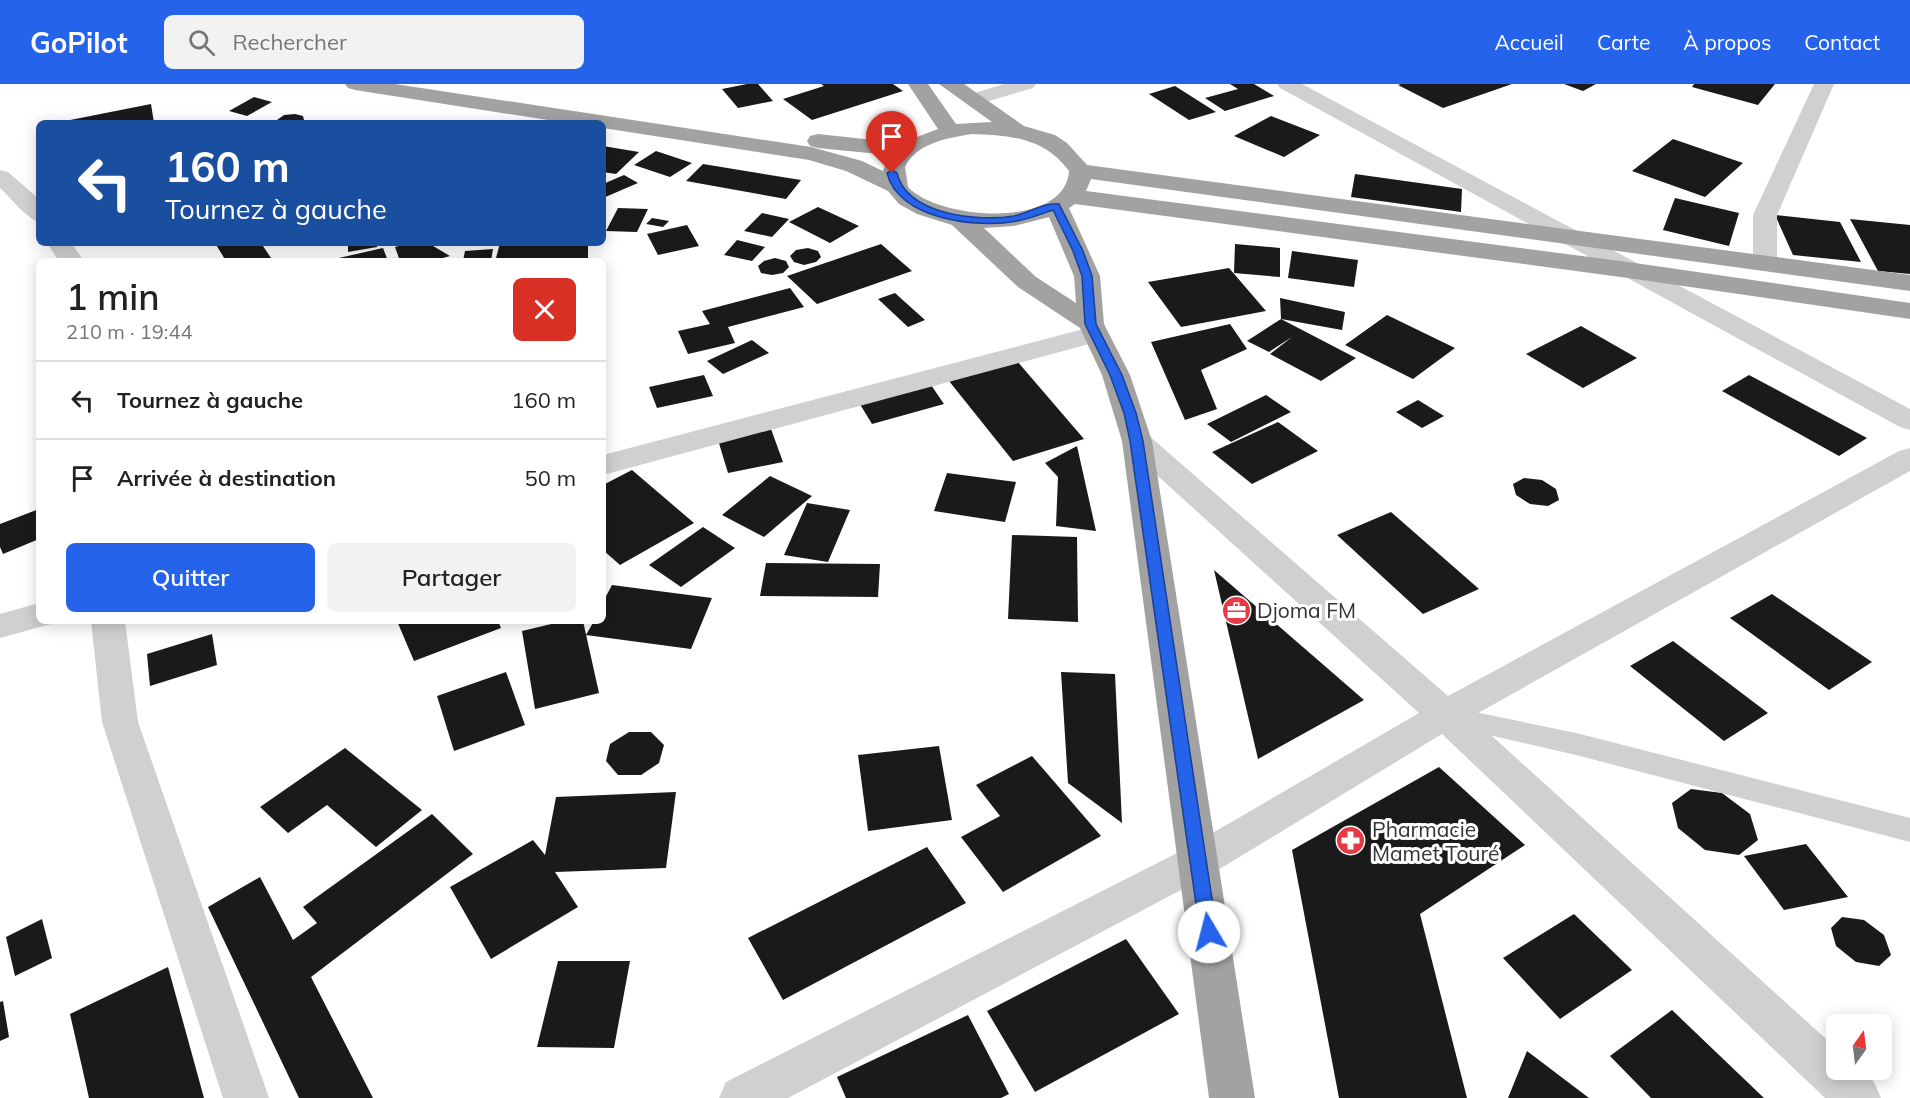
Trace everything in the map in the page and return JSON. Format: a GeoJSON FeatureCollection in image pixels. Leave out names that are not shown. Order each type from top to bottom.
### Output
{"type":"FeatureCollection","features":[{"type":"Feature","properties":{"kind":"highway"},"geometry":{"type":"LineString","coordinates":[[355,84],[590,120]]}},
{"type":"Feature","properties":{"kind":"highway"},"geometry":{"type":"LineString","coordinates":[[438,84],[783,138],[906,150]]}},
{"type":"Feature","properties":{"kind":"highway"},"geometry":{"type":"LineString","coordinates":[[918,84],[950,131]]}},
{"type":"Feature","properties":{"kind":"highway"},"geometry":{"type":"LineString","coordinates":[[949,84],[975,99],[1017,131]]}},
{"type":"Feature","properties":{"kind":"highway"},"geometry":{"type":"LineString","coordinates":[[606,122],[812,154],[854,166],[895,186],[909,200],[931,211],[960,219],[1014,219],[1063,201],[1628,270],[1910,311]]}},
{"type":"Feature","properties":{"kind":"highway"},"geometry":{"type":"LineString","coordinates":[[895,186],[892,173],[896,161],[906,150],[925,139],[950,131],[972,128],[1017,131],[1048,140],[1070,154],[1080,171],[1080,180],[1063,201]]}},
{"type":"Feature","properties":{"kind":"highway"},"geometry":{"type":"LineString","coordinates":[[1080,171],[1910,283]]}},
{"type":"Feature","properties":{"kind":"highway"},"geometry":{"type":"LineString","coordinates":[[1063,201],[1087,276],[1093,329],[1119,384],[1137,441],[1232,1098]]}},
{"type":"Feature","properties":{"kind":"highway"},"geometry":{"type":"LineString","coordinates":[[960,219],[1027,282],[1093,329]]}},
{"type":"Feature","properties":{"kind":"street"},"geometry":{"type":"LineString","coordinates":[[975,99],[1026,84]]}},
{"type":"Feature","properties":{"kind":"street"},"geometry":{"type":"LineString","coordinates":[[1287,84],[1910,421]]}},
{"type":"Feature","properties":{"kind":"street"},"geometry":{"type":"LineString","coordinates":[[1765,263],[1765,216],[1824,84]]}},
{"type":"Feature","properties":{"kind":"street"},"geometry":{"type":"LineString","coordinates":[[0,177],[26,198],[36,211]]}},
{"type":"Feature","properties":{"kind":"street"},"geometry":{"type":"LineString","coordinates":[[606,464],[1093,329]]}},
{"type":"Feature","properties":{"kind":"street"},"geometry":{"type":"LineString","coordinates":[[1137,441],[1445,715],[1857,1098]]}},
{"type":"Feature","properties":{"kind":"street"},"geometry":{"type":"LineString","coordinates":[[742,1098],[1198,861],[1445,715],[1910,458]]}},
{"type":"Feature","properties":{"kind":"street"},"geometry":{"type":"LineString","coordinates":[[0,626],[36,616]]}},
{"type":"Feature","properties":{"kind":"street"},"geometry":{"type":"LineString","coordinates":[[108,624],[120,722],[246,1098]]}},
{"type":"Feature","properties":{"kind":"lane"},"geometry":{"type":"LineString","coordinates":[[1445,715],[1576,744],[1910,830]]}},
{"type":"Feature","properties":{"kind":"building"},"geometry":{"type":"Polygon","coordinates":[[[758,84],[773,101],[738,108],[722,89],[758,84]]]}},
{"type":"Feature","properties":{"kind":"building"},"geometry":{"type":"Polygon","coordinates":[[[821,84],[893,84],[903,91],[812,120],[783,99],[824,86],[821,84]]]}},
{"type":"Feature","properties":{"kind":"building"},"geometry":{"type":"Polygon","coordinates":[[[1230,84],[1254,84],[1274,96],[1225,111],[1205,98],[1238,89],[1230,84]]]}},
{"type":"Feature","properties":{"kind":"building"},"geometry":{"type":"Polygon","coordinates":[[[1512,84],[1443,108],[1398,85],[1512,84]]]}},
{"type":"Feature","properties":{"kind":"building"},"geometry":{"type":"Polygon","coordinates":[[[1564,84],[1596,84],[1583,91],[1564,84]]]}},
{"type":"Feature","properties":{"kind":"building"},"geometry":{"type":"Polygon","coordinates":[[[1694,84],[1775,84],[1758,105],[1692,87],[1694,84]]]}},
{"type":"Feature","properties":{"kind":"building"},"geometry":{"type":"Polygon","coordinates":[[[1175,86],[1216,112],[1189,120],[1149,94],[1175,86]]]}},
{"type":"Feature","properties":{"kind":"building"},"geometry":{"type":"Polygon","coordinates":[[[254,97],[272,102],[247,116],[229,111],[254,97]]]}},
{"type":"Feature","properties":{"kind":"building"},"geometry":{"type":"Polygon","coordinates":[[[151,104],[154,120],[70,120],[151,104]]]}},
{"type":"Feature","properties":{"kind":"building"},"geometry":{"type":"Polygon","coordinates":[[[284,115],[303,116],[304,120],[277,120],[284,115]]]}},
{"type":"Feature","properties":{"kind":"building"},"geometry":{"type":"Polygon","coordinates":[[[1271,116],[1320,135],[1284,157],[1234,136],[1271,116]]]}},
{"type":"Feature","properties":{"kind":"building"},"geometry":{"type":"Polygon","coordinates":[[[1673,139],[1743,163],[1705,197],[1632,171],[1673,139]]]}},
{"type":"Feature","properties":{"kind":"building"},"geometry":{"type":"Polygon","coordinates":[[[606,146],[639,152],[616,174],[606,172],[606,146]]]}},
{"type":"Feature","properties":{"kind":"building"},"geometry":{"type":"Polygon","coordinates":[[[656,151],[692,163],[670,177],[634,165],[656,151]]]}},
{"type":"Feature","properties":{"kind":"building"},"geometry":{"type":"Polygon","coordinates":[[[703,164],[801,180],[786,199],[686,181],[703,164]]]}},
{"type":"Feature","properties":{"kind":"building"},"geometry":{"type":"Polygon","coordinates":[[[1355,174],[1462,189],[1461,212],[1351,197],[1355,174]]]}},
{"type":"Feature","properties":{"kind":"building"},"geometry":{"type":"Polygon","coordinates":[[[624,175],[638,183],[606,197],[606,183],[624,175]]]}},
{"type":"Feature","properties":{"kind":"building"},"geometry":{"type":"Polygon","coordinates":[[[1675,198],[1739,213],[1729,246],[1663,230],[1675,198]]]}},
{"type":"Feature","properties":{"kind":"building"},"geometry":{"type":"Polygon","coordinates":[[[818,207],[859,226],[830,243],[789,222],[818,207]]]}},
{"type":"Feature","properties":{"kind":"building"},"geometry":{"type":"Polygon","coordinates":[[[618,208],[648,209],[637,232],[606,231],[618,208]]]}},
{"type":"Feature","properties":{"kind":"building"},"geometry":{"type":"Polygon","coordinates":[[[762,213],[789,219],[772,237],[744,231],[762,213]]]}},
{"type":"Feature","properties":{"kind":"building"},"geometry":{"type":"Polygon","coordinates":[[[1775,215],[1840,222],[1861,262],[1793,255],[1775,215]]]}},
{"type":"Feature","properties":{"kind":"building"},"geometry":{"type":"Polygon","coordinates":[[[652,218],[669,221],[663,227],[646,224],[652,218]]]}},
{"type":"Feature","properties":{"kind":"building"},"geometry":{"type":"Polygon","coordinates":[[[1850,219],[1910,225],[1910,274],[1878,271],[1850,219]]]}},
{"type":"Feature","properties":{"kind":"building"},"geometry":{"type":"Polygon","coordinates":[[[687,225],[699,246],[658,255],[647,234],[687,225]]]}},
{"type":"Feature","properties":{"kind":"building"},"geometry":{"type":"Polygon","coordinates":[[[737,240],[765,247],[752,261],[724,255],[737,240]]]}},
{"type":"Feature","properties":{"kind":"building"},"geometry":{"type":"Polygon","coordinates":[[[881,244],[912,271],[817,304],[787,276],[881,244]]]}},
{"type":"Feature","properties":{"kind":"building"},"geometry":{"type":"Polygon","coordinates":[[[1235,244],[1280,248],[1280,277],[1234,273],[1235,244]]]}},
{"type":"Feature","properties":{"kind":"building"},"geometry":{"type":"Polygon","coordinates":[[[217,246],[263,246],[271,258],[224,258],[217,246]]]}},
{"type":"Feature","properties":{"kind":"building"},"geometry":{"type":"Polygon","coordinates":[[[348,246],[377,246],[377,247],[348,252],[348,246]]]}},
{"type":"Feature","properties":{"kind":"building"},"geometry":{"type":"Polygon","coordinates":[[[433,246],[450,256],[399,258],[395,247],[433,246]]]}},
{"type":"Feature","properties":{"kind":"building"},"geometry":{"type":"Polygon","coordinates":[[[499,246],[588,246],[588,258],[496,258],[499,246]]]}},
{"type":"Feature","properties":{"kind":"building"},"geometry":{"type":"Polygon","coordinates":[[[383,248],[387,258],[339,258],[383,248]]]}},
{"type":"Feature","properties":{"kind":"building"},"geometry":{"type":"Polygon","coordinates":[[[808,248],[818,251],[821,257],[816,262],[804,265],[794,262],[790,256],[796,250],[808,248]]]}},
{"type":"Feature","properties":{"kind":"building"},"geometry":{"type":"Polygon","coordinates":[[[493,249],[492,258],[464,258],[465,251],[493,249]]]}},
{"type":"Feature","properties":{"kind":"building"},"geometry":{"type":"Polygon","coordinates":[[[1292,251],[1358,260],[1354,287],[1288,278],[1292,251]]]}},
{"type":"Feature","properties":{"kind":"building"},"geometry":{"type":"Polygon","coordinates":[[[775,258],[786,261],[789,267],[783,273],[772,275],[761,273],[758,266],[764,261],[775,258]]]}},
{"type":"Feature","properties":{"kind":"building"},"geometry":{"type":"Polygon","coordinates":[[[1229,268],[1266,311],[1181,327],[1148,282],[1229,268]]]}},
{"type":"Feature","properties":{"kind":"building"},"geometry":{"type":"Polygon","coordinates":[[[790,288],[804,307],[728,327],[735,343],[688,354],[678,331],[710,324],[702,311],[790,288]]]}},
{"type":"Feature","properties":{"kind":"building"},"geometry":{"type":"Polygon","coordinates":[[[895,293],[925,320],[908,327],[878,299],[895,293]]]}},
{"type":"Feature","properties":{"kind":"building"},"geometry":{"type":"Polygon","coordinates":[[[1280,298],[1345,312],[1342,330],[1281,319],[1280,298]]]}},
{"type":"Feature","properties":{"kind":"building"},"geometry":{"type":"Polygon","coordinates":[[[1387,315],[1455,348],[1413,379],[1345,345],[1387,315]]]}},
{"type":"Feature","properties":{"kind":"building"},"geometry":{"type":"Polygon","coordinates":[[[1281,319],[1356,358],[1321,381],[1270,354],[1292,337],[1269,352],[1247,341],[1281,319]]]}},
{"type":"Feature","properties":{"kind":"building"},"geometry":{"type":"Polygon","coordinates":[[[1230,324],[1247,349],[1201,370],[1217,409],[1185,420],[1151,342],[1230,324]]]}},
{"type":"Feature","properties":{"kind":"building"},"geometry":{"type":"Polygon","coordinates":[[[1581,326],[1637,358],[1583,388],[1526,354],[1581,326]]]}},
{"type":"Feature","properties":{"kind":"building"},"geometry":{"type":"Polygon","coordinates":[[[752,340],[769,353],[723,374],[707,361],[752,340]]]}},
{"type":"Feature","properties":{"kind":"building"},"geometry":{"type":"Polygon","coordinates":[[[1017,361],[1084,439],[1013,461],[949,381],[1017,361]]]}},
{"type":"Feature","properties":{"kind":"building"},"geometry":{"type":"Polygon","coordinates":[[[704,375],[713,396],[657,408],[649,387],[704,375]]]}},
{"type":"Feature","properties":{"kind":"building"},"geometry":{"type":"Polygon","coordinates":[[[1749,375],[1867,438],[1839,456],[1722,391],[1749,375]]]}},
{"type":"Feature","properties":{"kind":"building"},"geometry":{"type":"Polygon","coordinates":[[[929,382],[944,404],[872,424],[858,401],[929,382]]]}},
{"type":"Feature","properties":{"kind":"building"},"geometry":{"type":"Polygon","coordinates":[[[1266,395],[1291,412],[1231,442],[1207,424],[1266,395]]]}},
{"type":"Feature","properties":{"kind":"building"},"geometry":{"type":"Polygon","coordinates":[[[1418,400],[1444,416],[1422,428],[1396,412],[1418,400]]]}},
{"type":"Feature","properties":{"kind":"building"},"geometry":{"type":"Polygon","coordinates":[[[1278,422],[1318,451],[1252,484],[1212,452],[1278,422]]]}},
{"type":"Feature","properties":{"kind":"building"},"geometry":{"type":"Polygon","coordinates":[[[771,429],[783,462],[728,473],[718,440],[771,429]]]}},
{"type":"Feature","properties":{"kind":"building"},"geometry":{"type":"Polygon","coordinates":[[[1077,446],[1096,531],[1056,526],[1058,477],[1045,463],[1077,446]]]}},
{"type":"Feature","properties":{"kind":"building"},"geometry":{"type":"Polygon","coordinates":[[[632,470],[694,523],[620,565],[606,553],[606,483],[632,470]]]}},
{"type":"Feature","properties":{"kind":"building"},"geometry":{"type":"Polygon","coordinates":[[[947,473],[1016,482],[1005,522],[934,511],[947,473]]]}},
{"type":"Feature","properties":{"kind":"building"},"geometry":{"type":"Polygon","coordinates":[[[770,476],[812,496],[764,537],[722,515],[770,476]]]}},
{"type":"Feature","properties":{"kind":"building"},"geometry":{"type":"Polygon","coordinates":[[[1524,478],[1542,480],[1556,489],[1559,500],[1548,506],[1530,504],[1516,495],[1513,484],[1524,478]]]}},
{"type":"Feature","properties":{"kind":"building"},"geometry":{"type":"Polygon","coordinates":[[[807,503],[850,510],[828,562],[784,555],[807,503]]]}},
{"type":"Feature","properties":{"kind":"building"},"geometry":{"type":"Polygon","coordinates":[[[36,510],[36,540],[3,554],[0,547],[0,524],[36,510]]]}},
{"type":"Feature","properties":{"kind":"building"},"geometry":{"type":"Polygon","coordinates":[[[1391,512],[1479,589],[1423,614],[1337,535],[1391,512]]]}},
{"type":"Feature","properties":{"kind":"building"},"geometry":{"type":"Polygon","coordinates":[[[703,527],[735,548],[681,587],[649,565],[703,527]]]}},
{"type":"Feature","properties":{"kind":"building"},"geometry":{"type":"Polygon","coordinates":[[[1012,535],[1077,537],[1078,622],[1008,619],[1012,535]]]}},
{"type":"Feature","properties":{"kind":"building"},"geometry":{"type":"Polygon","coordinates":[[[766,563],[880,564],[878,597],[760,596],[766,563]]]}},
{"type":"Feature","properties":{"kind":"building"},"geometry":{"type":"Polygon","coordinates":[[[1214,570],[1364,700],[1258,759],[1214,570]]]}},
{"type":"Feature","properties":{"kind":"building"},"geometry":{"type":"Polygon","coordinates":[[[612,585],[712,598],[691,649],[586,635],[592,624],[606,624],[606,596],[612,585]]]}},
{"type":"Feature","properties":{"kind":"building"},"geometry":{"type":"Polygon","coordinates":[[[1772,594],[1872,662],[1829,690],[1730,618],[1772,594]]]}},
{"type":"Feature","properties":{"kind":"building"},"geometry":{"type":"Polygon","coordinates":[[[398,624],[499,624],[501,628],[414,661],[398,624]]]}},
{"type":"Feature","properties":{"kind":"building"},"geometry":{"type":"Polygon","coordinates":[[[551,624],[584,624],[599,693],[535,709],[522,631],[551,624]]]}},
{"type":"Feature","properties":{"kind":"building"},"geometry":{"type":"Polygon","coordinates":[[[212,634],[217,665],[150,686],[147,654],[212,634]]]}},
{"type":"Feature","properties":{"kind":"building"},"geometry":{"type":"Polygon","coordinates":[[[1673,641],[1768,713],[1724,741],[1630,666],[1673,641]]]}},
{"type":"Feature","properties":{"kind":"building"},"geometry":{"type":"Polygon","coordinates":[[[506,672],[525,725],[454,751],[437,696],[506,672]]]}},
{"type":"Feature","properties":{"kind":"building"},"geometry":{"type":"Polygon","coordinates":[[[1061,672],[1115,674],[1122,823],[1068,783],[1061,672]]]}},
{"type":"Feature","properties":{"kind":"building"},"geometry":{"type":"Polygon","coordinates":[[[629,732],[651,732],[664,745],[659,763],[641,775],[618,775],[606,761],[610,744],[629,732]]]}},
{"type":"Feature","properties":{"kind":"building"},"geometry":{"type":"Polygon","coordinates":[[[939,746],[952,820],[868,831],[858,755],[939,746]]]}},
{"type":"Feature","properties":{"kind":"building"},"geometry":{"type":"Polygon","coordinates":[[[345,748],[422,810],[376,847],[327,805],[288,833],[260,807],[345,748]]]}},
{"type":"Feature","properties":{"kind":"building"},"geometry":{"type":"Polygon","coordinates":[[[1032,756],[1101,836],[1003,892],[961,837],[1000,816],[976,785],[1032,756]]]}},
{"type":"Feature","properties":{"kind":"building"},"geometry":{"type":"Polygon","coordinates":[[[1439,767],[1525,845],[1420,914],[1467,1098],[1339,1098],[1292,850],[1439,767]]]}},
{"type":"Feature","properties":{"kind":"building"},"geometry":{"type":"Polygon","coordinates":[[[1691,789],[1722,793],[1750,814],[1758,840],[1739,855],[1705,850],[1678,828],[1672,803],[1691,789]]]}},
{"type":"Feature","properties":{"kind":"building"},"geometry":{"type":"Polygon","coordinates":[[[676,792],[666,868],[555,872],[578,907],[491,959],[450,887],[533,840],[545,855],[556,797],[676,792]]]}},
{"type":"Feature","properties":{"kind":"building"},"geometry":{"type":"Polygon","coordinates":[[[432,814],[473,854],[311,977],[373,1098],[299,1098],[208,907],[260,877],[293,940],[317,923],[303,907],[432,814]]]}},
{"type":"Feature","properties":{"kind":"building"},"geometry":{"type":"Polygon","coordinates":[[[1806,844],[1848,897],[1784,910],[1744,856],[1806,844]]]}},
{"type":"Feature","properties":{"kind":"building"},"geometry":{"type":"Polygon","coordinates":[[[927,847],[966,903],[783,1000],[748,938],[927,847]]]}},
{"type":"Feature","properties":{"kind":"building"},"geometry":{"type":"Polygon","coordinates":[[[1574,914],[1632,970],[1560,1019],[1503,958],[1574,914]]]}},
{"type":"Feature","properties":{"kind":"building"},"geometry":{"type":"Polygon","coordinates":[[[1842,917],[1864,920],[1884,935],[1891,955],[1879,966],[1856,962],[1836,946],[1831,928],[1842,917]]]}},
{"type":"Feature","properties":{"kind":"building"},"geometry":{"type":"Polygon","coordinates":[[[42,919],[52,958],[15,976],[6,937],[42,919]]]}},
{"type":"Feature","properties":{"kind":"building"},"geometry":{"type":"Polygon","coordinates":[[[1126,939],[1179,1014],[1035,1092],[987,1011],[1126,939]]]}},
{"type":"Feature","properties":{"kind":"building"},"geometry":{"type":"Polygon","coordinates":[[[558,961],[630,961],[614,1048],[537,1047],[558,961]]]}},
{"type":"Feature","properties":{"kind":"building"},"geometry":{"type":"Polygon","coordinates":[[[168,967],[204,1098],[89,1098],[70,1014],[168,967]]]}},
{"type":"Feature","properties":{"kind":"building"},"geometry":{"type":"Polygon","coordinates":[[[3,1001],[9,1037],[0,1041],[0,1002],[3,1001]]]}},
{"type":"Feature","properties":{"kind":"building"},"geometry":{"type":"Polygon","coordinates":[[[1672,1010],[1764,1098],[1651,1098],[1610,1056],[1672,1010]]]}},
{"type":"Feature","properties":{"kind":"building"},"geometry":{"type":"Polygon","coordinates":[[[968,1015],[1009,1094],[1001,1098],[846,1098],[837,1077],[968,1015]]]}},
{"type":"Feature","properties":{"kind":"building"},"geometry":{"type":"Polygon","coordinates":[[[1527,1051],[1589,1098],[1508,1098],[1527,1051]]]}},
{"type":"Feature","properties":{"kind":"place","name":"Djoma FM"},"geometry":{"type":"Point","coordinates":[1236,610]}},
{"type":"Feature","properties":{"kind":"place","name":"Pharmacie Mamet Touré"},"geometry":{"type":"Point","coordinates":[1351,841]}},
{"type":"Feature","properties":{"kind":"route"},"geometry":{"type":"LineString","coordinates":[[892,173],[895,186],[909,200],[931,211],[960,219],[992,221],[1014,219],[1056,206],[1078,251],[1087,276],[1090,324],[1116,375],[1130,413],[1137,441],[1209,932]]}}]}
